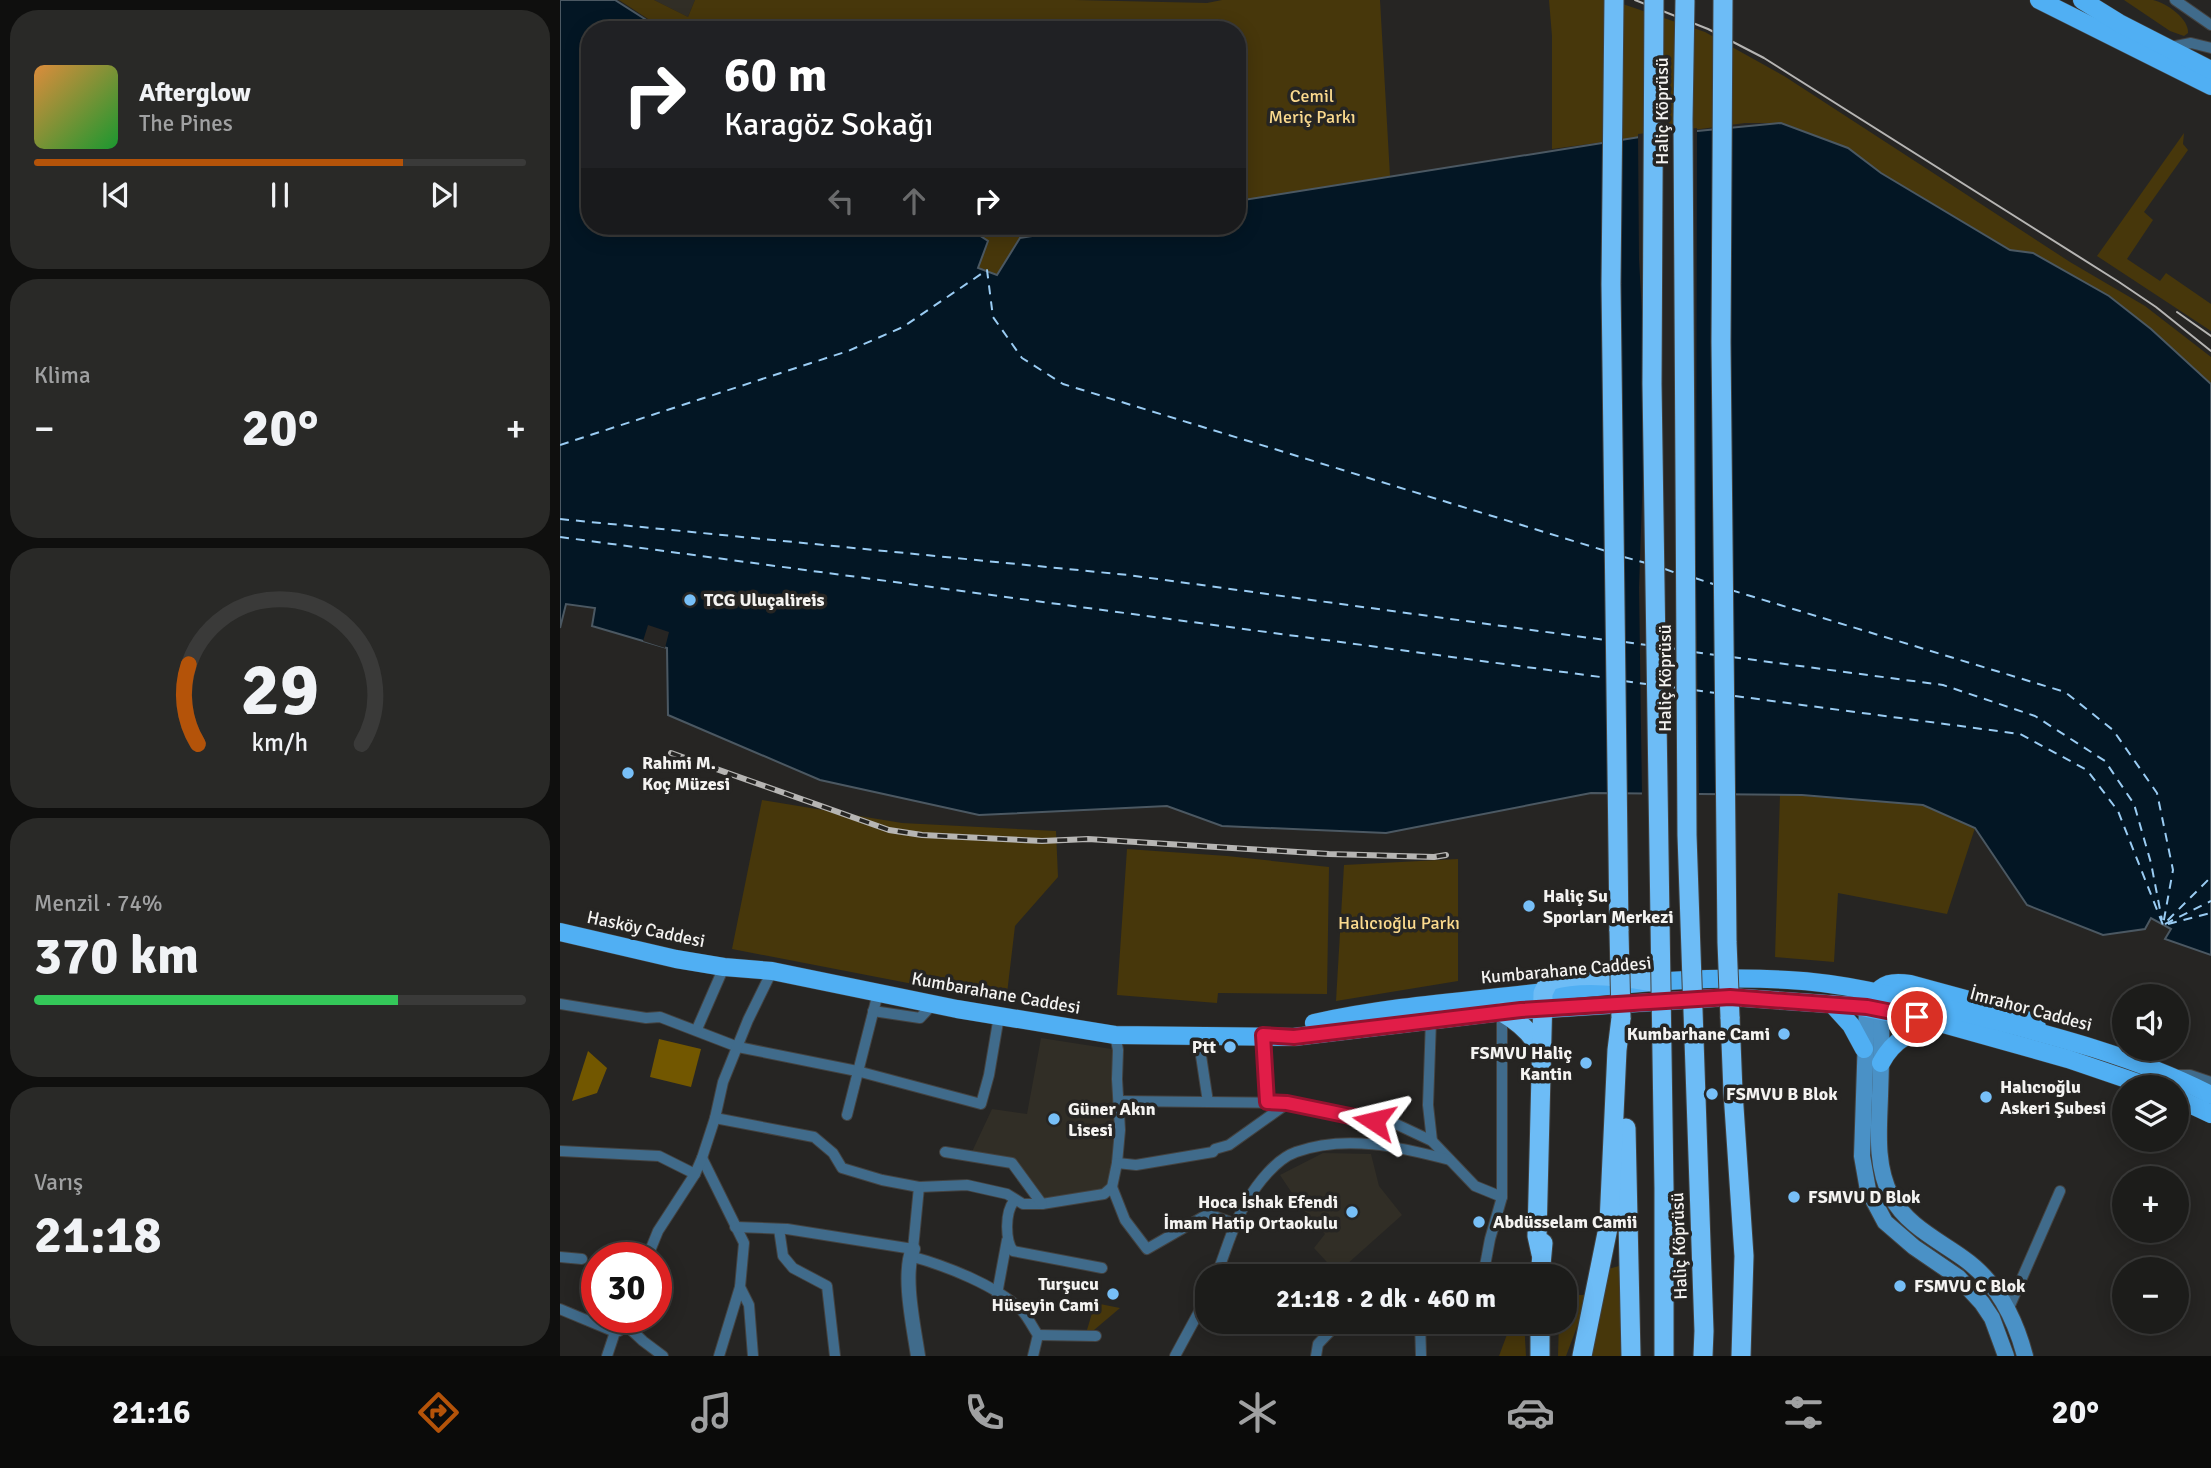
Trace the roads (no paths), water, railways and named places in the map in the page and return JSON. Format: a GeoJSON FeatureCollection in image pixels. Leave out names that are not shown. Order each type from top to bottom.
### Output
{"type":"FeatureCollection","features":[{"type":"Feature","properties":{"kind":"highway"},"geometry":{"type":"LineString","coordinates":[[1614,0],[1611,284],[1622,1018],[1631,1356]]}},
{"type":"Feature","properties":{"kind":"highway","name":"Haliç Köprüsü"},"geometry":{"type":"LineString","coordinates":[[1654,0],[1652,384],[1664,1356]]}},
{"type":"Feature","properties":{"kind":"highway","name":"Haliç Köprüsü"},"geometry":{"type":"LineString","coordinates":[[1685,0],[1683,146],[1687,835],[1703,1356]]}},
{"type":"Feature","properties":{"kind":"highway"},"geometry":{"type":"LineString","coordinates":[[1723,0],[1721,342],[1727,942],[1733,1092],[1744,1255],[1751,1301],[1752,1356]]}},
{"type":"Feature","properties":{"kind":"highway"},"geometry":{"type":"LineString","coordinates":[[1541,1254],[1537,1236],[1542,1059],[1549,981],[1559,978],[1607,976],[1652,982]]}},
{"type":"Feature","properties":{"kind":"highway"},"geometry":{"type":"LineString","coordinates":[[1541,1264],[1544,1234],[1546,1003]]}},
{"type":"Feature","properties":{"kind":"highway"},"geometry":{"type":"LineString","coordinates":[[1502,1012],[1524,1027],[1539,1049],[1542,1059]]}},
{"type":"Feature","properties":{"kind":"highway"},"geometry":{"type":"LineString","coordinates":[[1583,1351],[1609,1223],[1617,1050],[1622,1018]]}},
{"type":"Feature","properties":{"kind":"highway"},"geometry":{"type":"LineString","coordinates":[[1741,1356],[1744,1255]]}},
{"type":"Feature","properties":{"kind":"highway"},"geometry":{"type":"LineString","coordinates":[[1540,1356],[1541,1334]]}},
{"type":"Feature","properties":{"kind":"main road"},"geometry":{"type":"LineString","coordinates":[[2039,0],[2211,86]]}},
{"type":"Feature","properties":{"kind":"main road"},"geometry":{"type":"LineString","coordinates":[[2082,0],[2119,23],[2211,70]]}},
{"type":"Feature","properties":{"kind":"main road","name":"Hasköy Caddesi"},"geometry":{"type":"LineString","coordinates":[[560,932],[676,959],[724,967]]}},
{"type":"Feature","properties":{"kind":"main road","name":"Kumbarahane Caddesi"},"geometry":{"type":"LineString","coordinates":[[724,967],[772,971],[1056,1027],[1115,1035],[1294,1037],[1502,1012],[1546,1003]]}},
{"type":"Feature","properties":{"kind":"main road","name":"Kumbarahane Caddesi"},"geometry":{"type":"LineString","coordinates":[[1652,982],[1789,980],[1874,1003]]}},
{"type":"Feature","properties":{"kind":"main road","name":"İmrahor Caddesi"},"geometry":{"type":"LineString","coordinates":[[2133,1075],[1874,1003],[1894,982],[1910,984],[2013,1012],[2045,1033],[2091,1047],[2145,1075]]}},
{"type":"Feature","properties":{"kind":"main road","name":"Kumbarahane Caddesi"},"geometry":{"type":"LineString","coordinates":[[1263,1035],[1391,1009],[1730,997],[1832,1004],[1874,1003]]}},
{"type":"Feature","properties":{"kind":"main road"},"geometry":{"type":"LineString","coordinates":[[1874,1003],[1864,1049],[1862,1156],[1868,1190],[1885,1222],[1970,1289],[1992,1318],[2006,1356]]}},
{"type":"Feature","properties":{"kind":"main road"},"geometry":{"type":"LineString","coordinates":[[1874,1003],[1881,1063],[1880,1157],[1890,1194],[1897,1206],[1917,1226],[1978,1270],[2008,1310],[2025,1356]]}},
{"type":"Feature","properties":{"kind":"main road"},"geometry":{"type":"LineString","coordinates":[[1832,1004],[1851,1025],[1864,1049]]}},
{"type":"Feature","properties":{"kind":"main road"},"geometry":{"type":"LineString","coordinates":[[1881,1063],[1901,1037],[1940,1023]]}},
{"type":"Feature","properties":{"kind":"main road","name":"İmrahor Caddesi"},"geometry":{"type":"LineString","coordinates":[[2189,1089],[2211,1095]]}},
{"type":"Feature","properties":{"kind":"main road"},"geometry":{"type":"LineString","coordinates":[[2189,1105],[2211,1117]]}},
{"type":"Feature","properties":{"kind":"street"},"geometry":{"type":"LineString","coordinates":[[2175,0],[2211,25]]}},
{"type":"Feature","properties":{"kind":"street"},"geometry":{"type":"LineString","coordinates":[[2166,48],[2190,43],[2211,48]]}},
{"type":"Feature","properties":{"kind":"street"},"geometry":{"type":"LineString","coordinates":[[697,1030],[724,967]]}},
{"type":"Feature","properties":{"kind":"street"},"geometry":{"type":"LineString","coordinates":[[654,1242],[702,1158],[723,1082],[748,1020],[772,971]]}},
{"type":"Feature","properties":{"kind":"street"},"geometry":{"type":"LineString","coordinates":[[847,1115],[878,993]]}},
{"type":"Feature","properties":{"kind":"street"},"geometry":{"type":"LineString","coordinates":[[560,1004],[646,1018],[660,1017],[738,1047],[857,1071],[981,1104],[999,1016]]}},
{"type":"Feature","properties":{"kind":"street"},"geometry":{"type":"LineString","coordinates":[[873,1011],[920,1018],[933,1004]]}},
{"type":"Feature","properties":{"kind":"street"},"geometry":{"type":"LineString","coordinates":[[1485,1264],[1502,1197],[1502,1012]]}},
{"type":"Feature","properties":{"kind":"street"},"geometry":{"type":"LineString","coordinates":[[1431,1020],[1428,1105],[1432,1141]]}},
{"type":"Feature","properties":{"kind":"street"},"geometry":{"type":"LineString","coordinates":[[1115,1035],[1118,1049],[1120,1130],[1112,1187],[1125,1220],[1147,1250],[1208,1214],[1236,1224]]}},
{"type":"Feature","properties":{"kind":"street"},"geometry":{"type":"LineString","coordinates":[[1263,1035],[1267,1102]]}},
{"type":"Feature","properties":{"kind":"street"},"geometry":{"type":"LineString","coordinates":[[1198,1036],[1208,1102]]}},
{"type":"Feature","properties":{"kind":"street"},"geometry":{"type":"LineString","coordinates":[[2189,1075],[2211,1082]]}},
{"type":"Feature","properties":{"kind":"street"},"geometry":{"type":"LineString","coordinates":[[1119,1101],[1287,1103],[1398,1125],[1432,1141],[1475,1186],[1502,1197]]}},
{"type":"Feature","properties":{"kind":"street"},"geometry":{"type":"LineString","coordinates":[[1117,1163],[1136,1165],[1213,1152],[1229,1145],[1287,1103]]}},
{"type":"Feature","properties":{"kind":"street"},"geometry":{"type":"LineString","coordinates":[[715,1118],[814,1138],[833,1153],[842,1168],[919,1187],[967,1185],[1007,1194],[1023,1205],[1104,1194],[1112,1187]]}},
{"type":"Feature","properties":{"kind":"street"},"geometry":{"type":"LineString","coordinates":[[1221,1264],[1246,1202],[1276,1166],[1294,1152],[1327,1145],[1362,1143],[1404,1148],[1452,1161]]}},
{"type":"Feature","properties":{"kind":"street"},"geometry":{"type":"LineString","coordinates":[[560,1151],[659,1156],[695,1174]]}},
{"type":"Feature","properties":{"kind":"street"},"geometry":{"type":"LineString","coordinates":[[945,1152],[1012,1163],[1042,1204]]}},
{"type":"Feature","properties":{"kind":"street"},"geometry":{"type":"LineString","coordinates":[[702,1158],[744,1243],[740,1287],[719,1356]]}},
{"type":"Feature","properties":{"kind":"street"},"geometry":{"type":"LineString","coordinates":[[918,1356],[909,1297],[919,1187]]}},
{"type":"Feature","properties":{"kind":"street"},"geometry":{"type":"LineString","coordinates":[[2008,1310],[2060,1191]]}},
{"type":"Feature","properties":{"kind":"street"},"geometry":{"type":"LineString","coordinates":[[997,1294],[1014,1201]]}},
{"type":"Feature","properties":{"kind":"street"},"geometry":{"type":"LineString","coordinates":[[735,1227],[779,1229],[912,1253],[945,1266],[997,1294],[1023,1312],[1038,1335],[1033,1356]]}},
{"type":"Feature","properties":{"kind":"street"},"geometry":{"type":"LineString","coordinates":[[779,1229],[783,1256],[793,1268],[827,1286],[835,1356]]}},
{"type":"Feature","properties":{"kind":"street"},"geometry":{"type":"LineString","coordinates":[[1007,1240],[1013,1251],[1102,1268]]}},
{"type":"Feature","properties":{"kind":"street"},"geometry":{"type":"LineString","coordinates":[[560,1257],[581,1259]]}},
{"type":"Feature","properties":{"kind":"street"},"geometry":{"type":"LineString","coordinates":[[740,1287],[749,1305],[753,1356]]}},
{"type":"Feature","properties":{"kind":"street"},"geometry":{"type":"LineString","coordinates":[[560,1308],[581,1317]]}},
{"type":"Feature","properties":{"kind":"street"},"geometry":{"type":"LineString","coordinates":[[1175,1356],[1195,1318]]}},
{"type":"Feature","properties":{"kind":"street"},"geometry":{"type":"LineString","coordinates":[[607,1356],[615,1333]]}},
{"type":"Feature","properties":{"kind":"street"},"geometry":{"type":"LineString","coordinates":[[637,1333],[663,1356]]}},
{"type":"Feature","properties":{"kind":"street"},"geometry":{"type":"LineString","coordinates":[[1316,1356],[1318,1344],[1328,1334]]}},
{"type":"Feature","properties":{"kind":"street"},"geometry":{"type":"LineString","coordinates":[[1420,1334],[1421,1356]]}},
{"type":"Feature","properties":{"kind":"street"},"geometry":{"type":"LineString","coordinates":[[1038,1335],[1096,1336]]}},
{"type":"Feature","properties":{"kind":"water"},"geometry":{"type":"Polygon","coordinates":[[[560,0],[615,0],[648,21],[581,21],[581,235],[979,235],[988,241],[978,268],[997,275],[1020,238],[1038,235],[1246,235],[1246,200],[1646,136],[1781,123],[1848,148],[1881,173],[2010,250],[2033,253],[2109,296],[2151,329],[2211,384],[2211,955],[2165,939],[2171,929],[2151,918],[2145,929],[2103,935],[2027,905],[1975,828],[1923,805],[1802,795],[1591,793],[1386,833],[1222,826],[1167,806],[979,815],[820,780],[668,715],[667,648],[592,626],[595,608],[566,604],[560,628],[560,0]]]}},
{"type":"Feature","properties":{"kind":"tram line"},"geometry":{"type":"LineString","coordinates":[[1635,0],[1708,29],[1764,58],[2119,282],[2156,307],[2211,351]]}},
{"type":"Feature","properties":{"kind":"tram line"},"geometry":{"type":"LineString","coordinates":[[2177,312],[2211,336]]}},
{"type":"Feature","properties":{"kind":"railway"},"geometry":{"type":"LineString","coordinates":[[671,753],[889,830],[922,835],[1042,841],[1088,839],[1329,854],[1434,857],[1446,855]]}},
{"type":"Feature","properties":{"kind":"place","name":"TCG Uluçalireis"},"geometry":{"type":"Point","coordinates":[690,600]}},
{"type":"Feature","properties":{"kind":"place","name":"Rahmi M. Koç Müzesi"},"geometry":{"type":"Point","coordinates":[628,773]}},
{"type":"Feature","properties":{"kind":"place","name":"Haliç Su Sporları Merkezi"},"geometry":{"type":"Point","coordinates":[1529,906]}},
{"type":"Feature","properties":{"kind":"place","name":"Kumbarhane Cami"},"geometry":{"type":"Point","coordinates":[1784,1034]}},
{"type":"Feature","properties":{"kind":"place","name":"Ptt"},"geometry":{"type":"Point","coordinates":[1230,1047]}},
{"type":"Feature","properties":{"kind":"place","name":"FSMVU Haliç Kantin"},"geometry":{"type":"Point","coordinates":[1586,1063]}},
{"type":"Feature","properties":{"kind":"place","name":"FSMVU B Blok"},"geometry":{"type":"Point","coordinates":[1712,1094]}},
{"type":"Feature","properties":{"kind":"place","name":"Halıcıoğlu Askeri Şubesi"},"geometry":{"type":"Point","coordinates":[1986,1097]}},
{"type":"Feature","properties":{"kind":"place","name":"Güner Akın Lisesi"},"geometry":{"type":"Point","coordinates":[1054,1119]}},
{"type":"Feature","properties":{"kind":"place","name":"FSMVU D Blok"},"geometry":{"type":"Point","coordinates":[1794,1197]}},
{"type":"Feature","properties":{"kind":"place","name":"Hoca İshak Efendi İmam Hatip Ortaokulu"},"geometry":{"type":"Point","coordinates":[1352,1212]}},
{"type":"Feature","properties":{"kind":"place","name":"Abdüsselam Camii"},"geometry":{"type":"Point","coordinates":[1479,1222]}},
{"type":"Feature","properties":{"kind":"place","name":"FSMVU C Blok"},"geometry":{"type":"Point","coordinates":[1900,1286]}},
{"type":"Feature","properties":{"kind":"place","name":"Turşucu Hüseyin Cami"},"geometry":{"type":"Point","coordinates":[1113,1294]}},
{"type":"Feature","properties":{"kind":"park label","name":"Cemil Meriç Parkı"},"geometry":{"type":"Point","coordinates":[1312,106]}},
{"type":"Feature","properties":{"kind":"park label","name":"Halıcıoğlu Parkı"},"geometry":{"type":"Point","coordinates":[1399,923]}}]}
